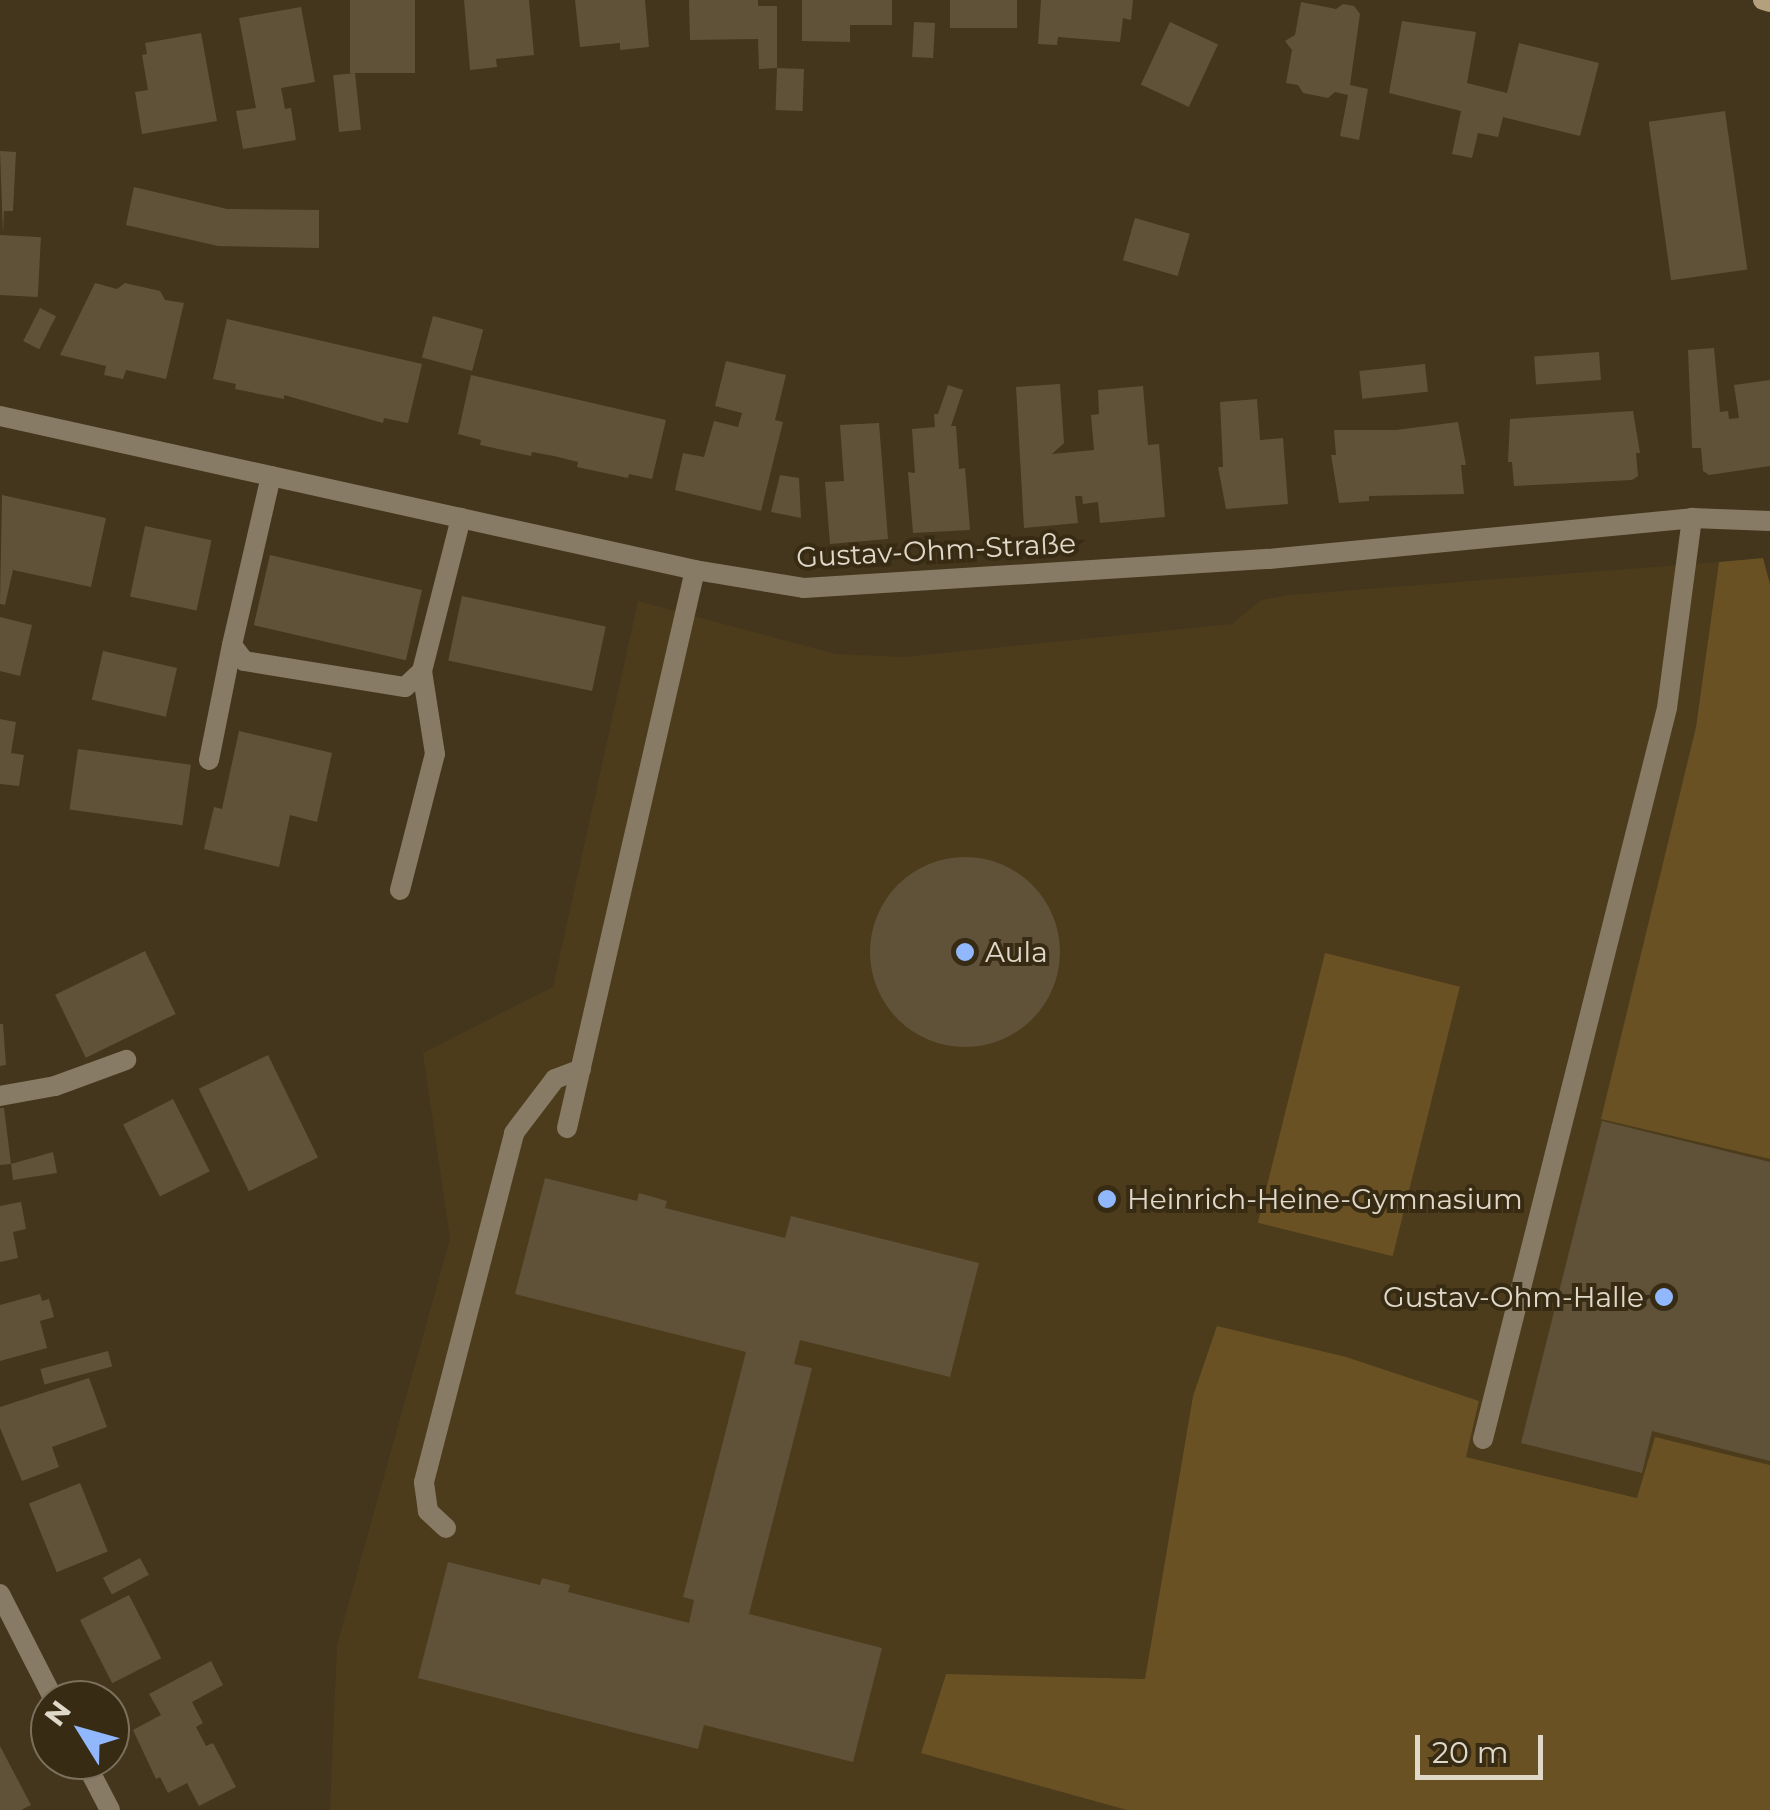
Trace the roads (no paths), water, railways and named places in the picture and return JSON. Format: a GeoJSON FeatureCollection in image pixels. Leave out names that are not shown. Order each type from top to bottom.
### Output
{"type":"FeatureCollection","features":[{"type":"Feature","properties":{"kind":"street","name":"Gustav-Ohm-Straße"},"geometry":{"type":"LineString","coordinates":[[0,416],[695,570],[804,588],[1269,558],[1692,518],[1770,521]]}},
{"type":"Feature","properties":{"kind":"street"},"geometry":{"type":"LineString","coordinates":[[209,760],[271,476]]}},
{"type":"Feature","properties":{"kind":"street"},"geometry":{"type":"LineString","coordinates":[[400,890],[435,754],[422,671],[462,518]]}},
{"type":"Feature","properties":{"kind":"street"},"geometry":{"type":"LineString","coordinates":[[1483,1440],[1666,708],[1692,518]]}},
{"type":"Feature","properties":{"kind":"street"},"geometry":{"type":"LineString","coordinates":[[567,1128],[695,570]]}},
{"type":"Feature","properties":{"kind":"street"},"geometry":{"type":"LineString","coordinates":[[232,645],[244,661],[405,687],[422,671]]}},
{"type":"Feature","properties":{"kind":"street"},"geometry":{"type":"LineString","coordinates":[[0,1096],[55,1086],[126,1060]]}},
{"type":"Feature","properties":{"kind":"street"},"geometry":{"type":"LineString","coordinates":[[446,1528],[428,1511],[424,1482],[514,1134],[555,1080],[580,1069]]}},
{"type":"Feature","properties":{"kind":"street"},"geometry":{"type":"LineString","coordinates":[[0,1594],[44,1680]]}},
{"type":"Feature","properties":{"kind":"street"},"geometry":{"type":"LineString","coordinates":[[94,1780],[110,1810]]}},
{"type":"Feature","properties":{"kind":"place","name":"Aula"},"geometry":{"type":"Point","coordinates":[965,952]}},
{"type":"Feature","properties":{"kind":"place","name":"Heinrich-Heine-Gymnasium"},"geometry":{"type":"Point","coordinates":[1107,1199]}},
{"type":"Feature","properties":{"kind":"place","name":"Gustav-Ohm-Halle"},"geometry":{"type":"Point","coordinates":[1664,1297]}}]}
